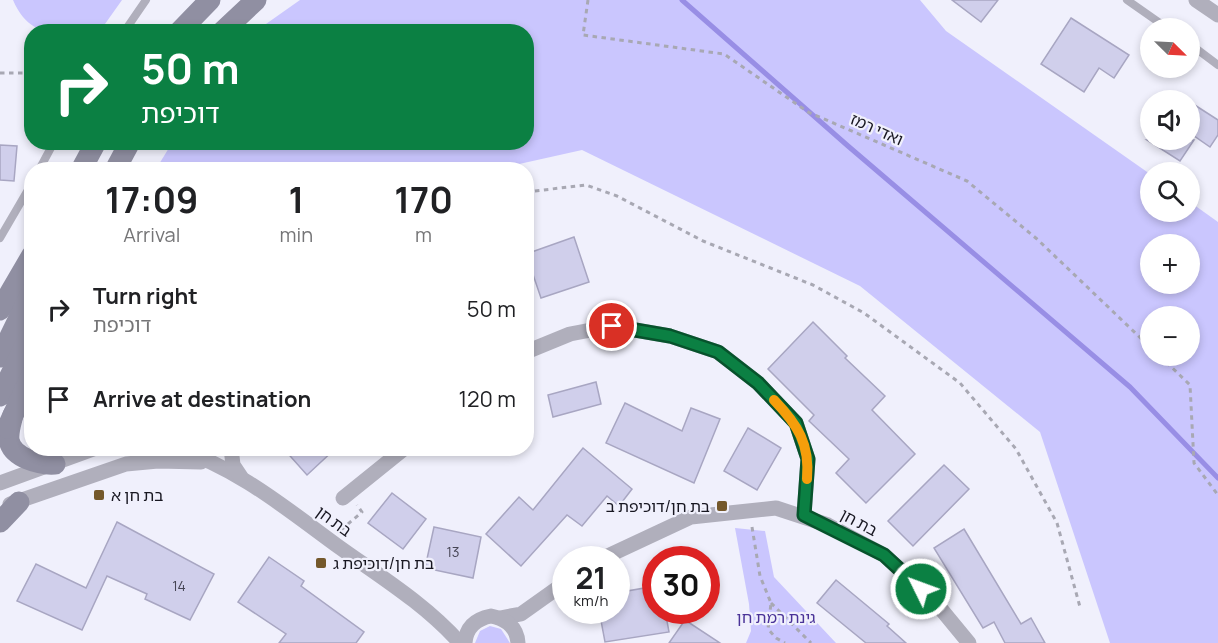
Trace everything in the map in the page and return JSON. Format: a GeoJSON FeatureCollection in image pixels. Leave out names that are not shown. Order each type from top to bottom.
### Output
{"type":"FeatureCollection","features":[{"type":"Feature","properties":{"kind":"main road"},"geometry":{"type":"LineString","coordinates":[[187,24],[210,0]]}},
{"type":"Feature","properties":{"kind":"main road"},"geometry":{"type":"LineString","coordinates":[[230,24],[256,0]]}},
{"type":"Feature","properties":{"kind":"main road"},"geometry":{"type":"LineString","coordinates":[[0,309],[24,268]]}},
{"type":"Feature","properties":{"kind":"main road"},"geometry":{"type":"LineString","coordinates":[[0,357],[24,308]]}},
{"type":"Feature","properties":{"kind":"main road"},"geometry":{"type":"LineString","coordinates":[[0,396],[24,348]]}},
{"type":"Feature","properties":{"kind":"main road"},"geometry":{"type":"LineString","coordinates":[[0,444],[24,391]]}},
{"type":"Feature","properties":{"kind":"main road"},"geometry":{"type":"LineString","coordinates":[[13,415],[9,440],[14,449],[24,455]]}},
{"type":"Feature","properties":{"kind":"main road"},"geometry":{"type":"LineString","coordinates":[[25,456],[35,462],[54,464]]}},
{"type":"Feature","properties":{"kind":"main road"},"geometry":{"type":"LineString","coordinates":[[0,522],[10,505]]}},
{"type":"Feature","properties":{"kind":"street"},"geometry":{"type":"LineString","coordinates":[[1196,0],[1218,13]]}},
{"type":"Feature","properties":{"kind":"street"},"geometry":{"type":"LineString","coordinates":[[1213,0],[1218,13]]}},
{"type":"Feature","properties":{"kind":"street"},"geometry":{"type":"LineString","coordinates":[[534,349],[570,334],[612,326],[670,336],[718,352],[758,383],[796,423],[808,459],[804,515]]}},
{"type":"Feature","properties":{"kind":"street"},"geometry":{"type":"LineString","coordinates":[[0,483],[75,456]]}},
{"type":"Feature","properties":{"kind":"street","name":"בת חן"},"geometry":{"type":"LineString","coordinates":[[10,505],[126,464],[205,456]]}},
{"type":"Feature","properties":{"kind":"street","name":"בת חן"},"geometry":{"type":"LineString","coordinates":[[215,456],[243,479],[433,614],[460,643]]}},
{"type":"Feature","properties":{"kind":"street"},"geometry":{"type":"LineString","coordinates":[[233,456],[236,471],[243,479]]}},
{"type":"Feature","properties":{"kind":"street"},"geometry":{"type":"LineString","coordinates":[[346,496],[395,456]]}},
{"type":"Feature","properties":{"kind":"street","name":"בת חן"},"geometry":{"type":"LineString","coordinates":[[629,546],[691,517],[776,508],[804,515],[884,555],[936,603],[969,643]]}},
{"type":"Feature","properties":{"kind":"street"},"geometry":{"type":"LineString","coordinates":[[465,643],[468,630],[474,623],[491,616],[500,618],[514,616],[552,592]]}},
{"type":"Feature","properties":{"kind":"street"},"geometry":{"type":"LineString","coordinates":[[518,640],[528,609]]}},
{"type":"Feature","properties":{"kind":"street","name":"בת חן"},"geometry":{"type":"LineString","coordinates":[[433,614],[474,623]]}},
{"type":"Feature","properties":{"kind":"street"},"geometry":{"type":"LineString","coordinates":[[500,618],[514,629],[518,640]]}},
{"type":"Feature","properties":{"kind":"lane"},"geometry":{"type":"LineString","coordinates":[[130,24],[146,0]]}},
{"type":"Feature","properties":{"kind":"lane"},"geometry":{"type":"LineString","coordinates":[[1127,0],[1153,18]]}},
{"type":"Feature","properties":{"kind":"lane"},"geometry":{"type":"LineString","coordinates":[[1200,51],[1218,64]]}},
{"type":"Feature","properties":{"kind":"lane"},"geometry":{"type":"LineString","coordinates":[[0,238],[24,197]]}},
{"type":"Feature","properties":{"kind":"path","name":"ואדי רמז"},"geometry":{"type":"LineString","coordinates":[[588,0],[583,35],[724,54],[808,112],[967,181],[1037,239],[1140,337]]}},
{"type":"Feature","properties":{"kind":"path"},"geometry":{"type":"LineString","coordinates":[[0,73],[24,73]]}},
{"type":"Feature","properties":{"kind":"path"},"geometry":{"type":"LineString","coordinates":[[534,191],[586,185],[617,196],[703,241],[813,285],[864,313],[960,383],[1016,449],[1057,523],[1080,607]]}},
{"type":"Feature","properties":{"kind":"path"},"geometry":{"type":"LineString","coordinates":[[1170,366],[1190,385],[1194,463],[1218,495]]}},
{"type":"Feature","properties":{"kind":"path"},"geometry":{"type":"LineString","coordinates":[[330,540],[362,512],[346,496]]}},
{"type":"Feature","properties":{"kind":"path"},"geometry":{"type":"LineString","coordinates":[[750,510],[760,576],[771,603],[810,643]]}},
{"type":"Feature","properties":{"kind":"path"},"geometry":{"type":"LineString","coordinates":[[771,603],[768,629],[776,638],[785,643]]}},
{"type":"Feature","properties":{"kind":"path"},"geometry":{"type":"LineString","coordinates":[[774,643],[776,638]]}},
{"type":"Feature","properties":{"kind":"green space"},"geometry":{"type":"Polygon","coordinates":[[[13,0],[122,0],[105,24],[30,24],[20,13],[13,0]]]}},
{"type":"Feature","properties":{"kind":"green space"},"geometry":{"type":"Polygon","coordinates":[[[300,0],[920,0],[946,31],[1140,167],[1140,222],[1200,222],[1200,209],[1218,222],[1218,643],[1110,643],[1040,432],[860,286],[582,150],[528,162],[160,162],[168,150],[534,150],[534,24],[266,24],[300,0]]]}},
{"type":"Feature","properties":{"kind":"green space","name":"גינת רמת חן"},"geometry":{"type":"Polygon","coordinates":[[[735,528],[765,531],[774,577],[836,643],[746,643],[751,631],[749,604],[735,528]]]}},
{"type":"Feature","properties":{"kind":"green space"},"geometry":{"type":"Polygon","coordinates":[[[490,626],[501,629],[510,643],[475,643],[480,631],[490,626]]]}},
{"type":"Feature","properties":{"kind":"building"},"geometry":{"type":"Polygon","coordinates":[[[952,0],[998,0],[981,22],[952,0]]]}},
{"type":"Feature","properties":{"kind":"building"},"geometry":{"type":"Polygon","coordinates":[[[1071,18],[1129,55],[1114,78],[1099,68],[1084,92],[1041,64],[1071,18]]]}},
{"type":"Feature","properties":{"kind":"building"},"geometry":{"type":"Polygon","coordinates":[[[1200,108],[1218,120],[1218,135],[1210,147],[1200,140],[1200,108]]]}},
{"type":"Feature","properties":{"kind":"building"},"geometry":{"type":"Polygon","coordinates":[[[0,145],[17,146],[14,181],[0,180],[0,145]]]}},
{"type":"Feature","properties":{"kind":"building"},"geometry":{"type":"Polygon","coordinates":[[[1163,150],[1187,150],[1180,161],[1163,150]]]}},
{"type":"Feature","properties":{"kind":"building"},"geometry":{"type":"Polygon","coordinates":[[[574,237],[589,282],[541,298],[534,277],[534,251],[574,237]]]}},
{"type":"Feature","properties":{"kind":"building"},"geometry":{"type":"Polygon","coordinates":[[[813,322],[847,356],[845,358],[885,396],[872,410],[915,454],[866,503],[836,473],[849,459],[809,421],[814,415],[768,369],[813,322]]]}},
{"type":"Feature","properties":{"kind":"building"},"geometry":{"type":"Polygon","coordinates":[[[596,382],[601,404],[553,417],[548,395],[596,382]]]}},
{"type":"Feature","properties":{"kind":"building"},"geometry":{"type":"Polygon","coordinates":[[[625,403],[682,431],[691,408],[720,419],[694,483],[606,443],[625,403]]]}},
{"type":"Feature","properties":{"kind":"building"},"geometry":{"type":"Polygon","coordinates":[[[748,428],[781,448],[757,490],[724,471],[748,428]]]}},
{"type":"Feature","properties":{"kind":"building"},"geometry":{"type":"Polygon","coordinates":[[[583,448],[632,489],[619,506],[607,496],[582,526],[567,515],[521,566],[486,534],[519,497],[533,510],[583,448]]]}},
{"type":"Feature","properties":{"kind":"building"},"geometry":{"type":"Polygon","coordinates":[[[290,456],[327,456],[307,475],[290,456]]]}},
{"type":"Feature","properties":{"kind":"building"},"geometry":{"type":"Polygon","coordinates":[[[944,465],[969,489],[913,546],[888,521],[944,465]]]}},
{"type":"Feature","properties":{"kind":"building"},"geometry":{"type":"Polygon","coordinates":[[[392,493],[426,519],[403,549],[368,523],[392,493]]]}},
{"type":"Feature","properties":{"kind":"building"},"geometry":{"type":"Polygon","coordinates":[[[117,522],[214,574],[190,620],[145,599],[147,594],[107,576],[82,630],[17,601],[36,564],[86,588],[117,522]]]}},
{"type":"Feature","properties":{"kind":"building"},"geometry":{"type":"Polygon","coordinates":[[[434,527],[481,537],[473,578],[425,568],[434,527]]]}},
{"type":"Feature","properties":{"kind":"building"},"geometry":{"type":"Polygon","coordinates":[[[964,529],[1021,624],[1031,618],[1045,643],[1005,643],[994,622],[983,628],[934,548],[964,529]]]}},
{"type":"Feature","properties":{"kind":"building"},"geometry":{"type":"Polygon","coordinates":[[[269,557],[304,581],[301,586],[364,632],[356,643],[279,643],[286,634],[238,602],[269,557]]]}},
{"type":"Feature","properties":{"kind":"building"},"geometry":{"type":"Polygon","coordinates":[[[836,580],[889,624],[887,626],[906,643],[866,643],[817,603],[836,580]]]}},
{"type":"Feature","properties":{"kind":"building"},"geometry":{"type":"Polygon","coordinates":[[[642,588],[642,624],[668,624],[669,632],[605,642],[602,624],[630,624],[630,591],[642,588]]]}},
{"type":"Feature","properties":{"kind":"building"},"geometry":{"type":"Polygon","coordinates":[[[682,624],[691,624],[720,643],[669,643],[682,624]]]}},
{"type":"Feature","properties":{"kind":"waterway"},"geometry":{"type":"LineString","coordinates":[[682,0],[848,146],[1130,387],[1218,478]]}},
{"type":"Feature","properties":{"kind":"slow traffic"},"geometry":{"type":"LineString","coordinates":[[774,400],[796,423],[808,459],[807,479]]}},
{"type":"Feature","properties":{"kind":"place","name":"בת חן א"},"geometry":{"type":"Point","coordinates":[99,495]}},
{"type":"Feature","properties":{"kind":"place","name":"בת חן/דוכיפת ב"},"geometry":{"type":"Point","coordinates":[722,506]}},
{"type":"Feature","properties":{"kind":"place","name":"בת חן/דוכיפת ג"},"geometry":{"type":"Point","coordinates":[321,563]}},
{"type":"Feature","properties":{"kind":"route"},"geometry":{"type":"LineString","coordinates":[[612,326],[670,336],[718,352],[758,383],[796,423],[808,459],[804,515],[884,555],[921,589]]}}]}
